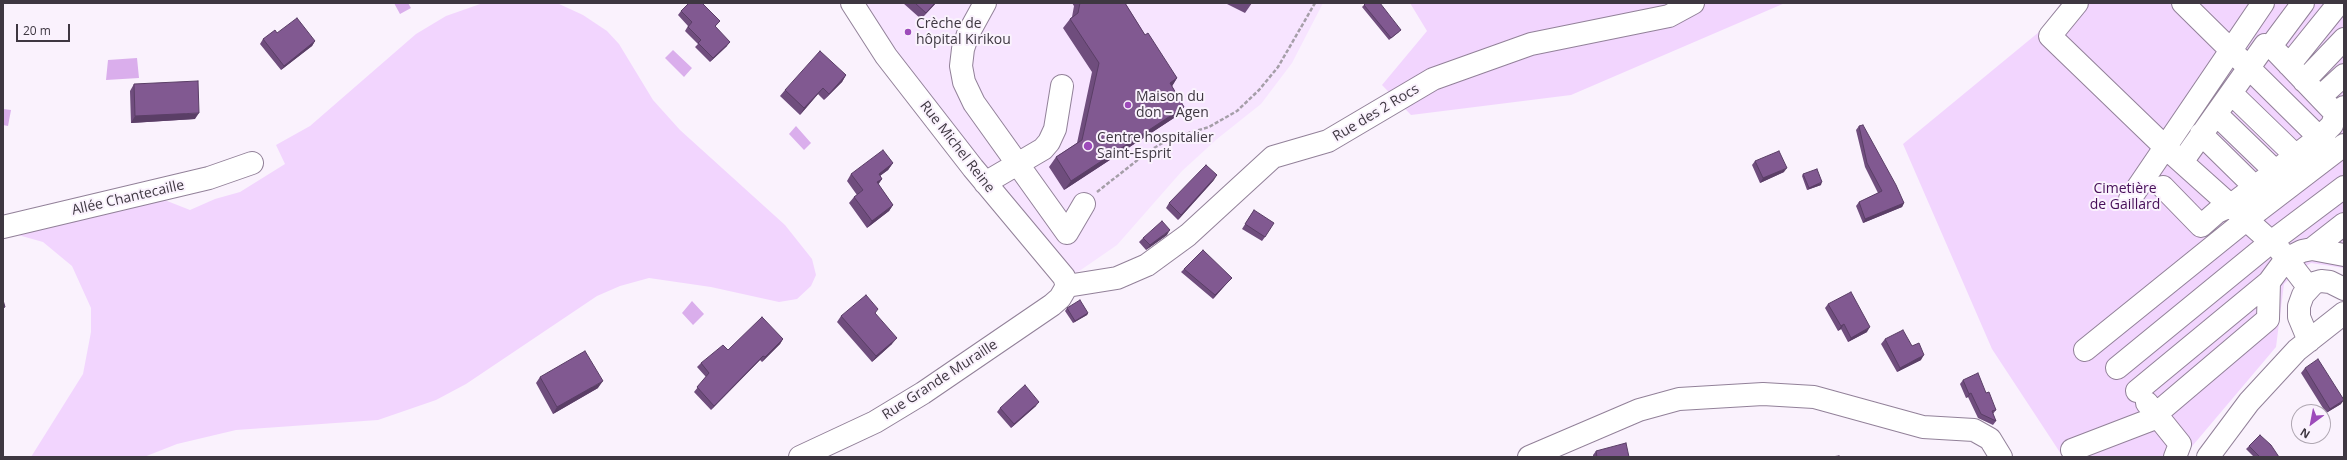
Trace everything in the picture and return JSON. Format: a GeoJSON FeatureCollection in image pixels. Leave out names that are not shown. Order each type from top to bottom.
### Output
{"type":"FeatureCollection","features":[{"type":"Feature","properties":{"kind":"street","name":"Rue Michel Reine"},"geometry":{"type":"LineString","coordinates":[[852,3],[886,56],[985,183],[1064,277],[1067,286]]}},
{"type":"Feature","properties":{"kind":"street"},"geometry":{"type":"LineString","coordinates":[[985,3],[965,42],[961,61],[962,72],[974,103],[1067,233],[1084,204]]}},
{"type":"Feature","properties":{"kind":"street","name":"Rue des 2 Rocs"},"geometry":{"type":"LineString","coordinates":[[1067,286],[1117,278],[1147,265],[1188,235],[1273,157],[1328,141],[1433,79],[1531,44],[1669,16],[1693,3]]}},
{"type":"Feature","properties":{"kind":"street"},"geometry":{"type":"LineString","coordinates":[[2077,3],[2050,36],[2165,147],[2271,242],[2309,288]]}},
{"type":"Feature","properties":{"kind":"street"},"geometry":{"type":"LineString","coordinates":[[2175,457],[2180,444],[2118,368],[2091,346],[2238,213],[2341,153],[2320,137],[2183,3]]}},
{"type":"Feature","properties":{"kind":"street"},"geometry":{"type":"LineString","coordinates":[[2130,199],[2263,3]]}},
{"type":"Feature","properties":{"kind":"street"},"geometry":{"type":"LineString","coordinates":[[2271,46],[2303,3]]}},
{"type":"Feature","properties":{"kind":"street"},"geometry":{"type":"LineString","coordinates":[[2289,65],[2339,3]]}},
{"type":"Feature","properties":{"kind":"street"},"geometry":{"type":"LineString","coordinates":[[2304,80],[2344,39]]}},
{"type":"Feature","properties":{"kind":"street"},"geometry":{"type":"LineString","coordinates":[[2182,162],[2265,45],[2271,46],[2320,97],[2340,110],[2332,125],[2320,137],[2255,187],[2238,213]]}},
{"type":"Feature","properties":{"kind":"street"},"geometry":{"type":"LineString","coordinates":[[2320,97],[2344,75]]}},
{"type":"Feature","properties":{"kind":"street"},"geometry":{"type":"LineString","coordinates":[[985,183],[1044,149],[1055,129],[1062,86]]}},
{"type":"Feature","properties":{"kind":"street"},"geometry":{"type":"LineString","coordinates":[[2231,93],[2295,155]]}},
{"type":"Feature","properties":{"kind":"street"},"geometry":{"type":"LineString","coordinates":[[2216,114],[2275,171]]}},
{"type":"Feature","properties":{"kind":"street"},"geometry":{"type":"LineString","coordinates":[[2201,134],[2255,187]]}},
{"type":"Feature","properties":{"kind":"street","name":"Allée Chantecaille"},"geometry":{"type":"LineString","coordinates":[[3,227],[209,178],[252,163]]}},
{"type":"Feature","properties":{"kind":"street"},"geometry":{"type":"LineString","coordinates":[[2163,187],[2201,226],[2216,212],[2238,213]]}},
{"type":"Feature","properties":{"kind":"street"},"geometry":{"type":"LineString","coordinates":[[2118,368],[2271,242],[2344,187]]}},
{"type":"Feature","properties":{"kind":"street"},"geometry":{"type":"LineString","coordinates":[[2312,249],[2344,224]]}},
{"type":"Feature","properties":{"kind":"street"},"geometry":{"type":"LineString","coordinates":[[2137,391],[2269,282],[2286,259],[2302,251],[2312,249],[2344,255]]}},
{"type":"Feature","properties":{"kind":"street"},"geometry":{"type":"LineString","coordinates":[[2309,341],[2298,311],[2300,300],[2309,288],[2321,281],[2330,282],[2344,288]]}},
{"type":"Feature","properties":{"kind":"street"},"geometry":{"type":"LineString","coordinates":[[2072,450],[2157,415],[2268,319],[2269,282]]}},
{"type":"Feature","properties":{"kind":"street","name":"Rue Grande Muraille"},"geometry":{"type":"LineString","coordinates":[[800,457],[875,422],[923,394],[1052,305],[1060,298],[1067,286]]}},
{"type":"Feature","properties":{"kind":"street"},"geometry":{"type":"LineString","coordinates":[[2208,457],[2249,402],[2297,350],[2344,313]]}},
{"type":"Feature","properties":{"kind":"street"},"geometry":{"type":"LineString","coordinates":[[1529,457],[1639,410],[1672,401],[1734,394],[1763,394],[1814,397],[1923,427],[1974,430],[1990,439],[2001,457]]}},
{"type":"Feature","properties":{"kind":"path"},"geometry":{"type":"LineString","coordinates":[[1084,204],[1149,151],[1169,139],[1208,127],[1237,111],[1278,67],[1315,3]]}},
{"type":"Feature","properties":{"kind":"shaded area"},"geometry":{"type":"Polygon","coordinates":[[[394,3],[408,3],[411,8],[400,14],[394,3]]]}},
{"type":"Feature","properties":{"kind":"shaded area","name":"Centre hospitalier Saint-Esprit"},"geometry":{"type":"Polygon","coordinates":[[[862,3],[1323,3],[1292,63],[1261,104],[1217,139],[1182,171],[1117,245],[1075,274],[972,154],[876,26],[862,3]]]}},
{"type":"Feature","properties":{"kind":"shaded area"},"geometry":{"type":"Polygon","coordinates":[[[673,50],[692,68],[684,77],[665,58],[673,50]]]}},
{"type":"Feature","properties":{"kind":"shaded area"},"geometry":{"type":"Polygon","coordinates":[[[137,58],[139,78],[106,80],[108,60],[137,58]]]}},
{"type":"Feature","properties":{"kind":"shaded area"},"geometry":{"type":"Polygon","coordinates":[[[3,109],[11,110],[8,126],[3,125],[3,109]]]}},
{"type":"Feature","properties":{"kind":"shaded area"},"geometry":{"type":"Polygon","coordinates":[[[796,126],[811,143],[804,150],[789,134],[796,126]]]}},
{"type":"Feature","properties":{"kind":"shaded area"},"geometry":{"type":"Polygon","coordinates":[[[692,301],[704,314],[693,325],[682,313],[692,301]]]}},
{"type":"Feature","properties":{"kind":"green space"},"geometry":{"type":"Polygon","coordinates":[[[483,3],[557,3],[583,15],[607,31],[619,44],[653,100],[680,130],[785,225],[812,259],[816,275],[811,286],[797,299],[779,302],[711,287],[649,278],[620,286],[597,296],[466,384],[436,400],[378,420],[236,430],[177,444],[144,457],[31,457],[83,374],[91,332],[91,308],[72,266],[43,242],[18,235],[16,232],[162,199],[190,210],[215,199],[240,192],[285,164],[276,145],[310,126],[416,34],[446,16],[483,3]]]}},
{"type":"Feature","properties":{"kind":"green space"},"geometry":{"type":"Polygon","coordinates":[[[1410,3],[1785,3],[1571,95],[1411,115],[1382,85],[1427,31],[1410,3]]]}},
{"type":"Feature","properties":{"kind":"green space","name":"Cimetière de Gaillard"},"geometry":{"type":"Polygon","coordinates":[[[2061,3],[2344,3],[2344,268],[2311,263],[2295,273],[2284,284],[2276,347],[2183,457],[2063,457],[1992,349],[1903,144],[2039,32],[2061,3]]]}},
{"type":"Feature","properties":{"kind":"building"},"geometry":{"type":"Polygon","coordinates":[[[689,3],[702,3],[720,21],[715,26],[730,42],[713,58],[698,43],[701,40],[688,27],[692,22],[681,11],[689,3]]]}},
{"type":"Feature","properties":{"kind":"building"},"geometry":{"type":"Polygon","coordinates":[[[915,3],[935,3],[926,13],[915,3]]]}},
{"type":"Feature","properties":{"kind":"building","name":"Maison du don – Agen"},"geometry":{"type":"Polygon","coordinates":[[[1080,3],[1125,3],[1145,35],[1148,33],[1177,78],[1170,83],[1184,107],[1071,181],[1056,157],[1082,140],[1099,63],[1070,19],[1078,13],[1080,3]]]}},
{"type":"Feature","properties":{"kind":"building"},"geometry":{"type":"Polygon","coordinates":[[[1366,3],[1380,3],[1401,30],[1391,38],[1364,5],[1366,3]]]}},
{"type":"Feature","properties":{"kind":"building"},"geometry":{"type":"Polygon","coordinates":[[[297,18],[315,41],[284,66],[263,39],[275,30],[277,33],[297,18]]]}},
{"type":"Feature","properties":{"kind":"building"},"geometry":{"type":"Polygon","coordinates":[[[820,51],[846,75],[829,94],[823,88],[804,108],[785,90],[820,51]]]}},
{"type":"Feature","properties":{"kind":"building"},"geometry":{"type":"Polygon","coordinates":[[[198,81],[199,113],[135,116],[134,84],[198,81]]]}},
{"type":"Feature","properties":{"kind":"building"},"geometry":{"type":"Polygon","coordinates":[[[1863,125],[1896,185],[1904,203],[1865,219],[1859,202],[1882,191],[1867,163],[1859,126],[1863,125]]]}},
{"type":"Feature","properties":{"kind":"building"},"geometry":{"type":"Polygon","coordinates":[[[883,150],[893,163],[879,174],[882,179],[877,182],[893,205],[872,221],[854,197],[863,190],[851,174],[883,150]]]}},
{"type":"Feature","properties":{"kind":"building"},"geometry":{"type":"Polygon","coordinates":[[[1779,151],[1787,168],[1763,178],[1755,161],[1779,151]]]}},
{"type":"Feature","properties":{"kind":"building"},"geometry":{"type":"Polygon","coordinates":[[[1206,165],[1217,175],[1181,215],[1169,203],[1206,165]]]}},
{"type":"Feature","properties":{"kind":"building"},"geometry":{"type":"Polygon","coordinates":[[[1817,169],[1822,182],[1809,188],[1803,174],[1817,169]]]}},
{"type":"Feature","properties":{"kind":"building"},"geometry":{"type":"Polygon","coordinates":[[[1254,210],[1274,223],[1265,237],[1245,224],[1254,210]]]}},
{"type":"Feature","properties":{"kind":"building"},"geometry":{"type":"Polygon","coordinates":[[[1162,221],[1170,230],[1150,245],[1143,238],[1162,221]]]}},
{"type":"Feature","properties":{"kind":"building"},"geometry":{"type":"Polygon","coordinates":[[[1203,250],[1232,278],[1215,295],[1184,269],[1203,250]]]}},
{"type":"Feature","properties":{"kind":"building"},"geometry":{"type":"Polygon","coordinates":[[[1851,292],[1870,327],[1851,338],[1844,324],[1841,326],[1828,304],[1851,292]]]}},
{"type":"Feature","properties":{"kind":"building"},"geometry":{"type":"Polygon","coordinates":[[[866,295],[878,309],[875,313],[897,338],[876,356],[841,316],[866,295]]]}},
{"type":"Feature","properties":{"kind":"building"},"geometry":{"type":"Polygon","coordinates":[[[1080,300],[1088,313],[1075,321],[1067,308],[1080,300]]]}},
{"type":"Feature","properties":{"kind":"building"},"geometry":{"type":"Polygon","coordinates":[[[762,317],[783,339],[765,357],[763,356],[714,406],[697,387],[709,373],[701,363],[723,345],[728,350],[762,317]]]}},
{"type":"Feature","properties":{"kind":"building"},"geometry":{"type":"Polygon","coordinates":[[[1903,330],[1912,346],[1919,343],[1924,355],[1900,368],[1885,339],[1903,330]]]}},
{"type":"Feature","properties":{"kind":"building"},"geometry":{"type":"Polygon","coordinates":[[[585,351],[603,381],[557,407],[540,377],[585,351]]]}},
{"type":"Feature","properties":{"kind":"building"},"geometry":{"type":"Polygon","coordinates":[[[2318,359],[2344,400],[2331,408],[2331,404],[2327,404],[2305,368],[2318,359]]]}},
{"type":"Feature","properties":{"kind":"building"},"geometry":{"type":"Polygon","coordinates":[[[1978,373],[1986,393],[1989,392],[1996,410],[1992,411],[1996,421],[1981,414],[1971,393],[1969,394],[1963,380],[1978,373]]]}},
{"type":"Feature","properties":{"kind":"building"},"geometry":{"type":"Polygon","coordinates":[[[1025,385],[1039,402],[1014,424],[1000,408],[1025,385]]]}},
{"type":"Feature","properties":{"kind":"building"},"geometry":{"type":"Polygon","coordinates":[[[2260,435],[2271,445],[2279,457],[2260,457],[2249,446],[2260,435]]]}},
{"type":"Feature","properties":{"kind":"building"},"geometry":{"type":"Polygon","coordinates":[[[1626,443],[1629,457],[1597,457],[1596,451],[1626,443]]]}},
{"type":"Feature","properties":{"kind":"place","name":"Crèche de hôpital Kirikou"},"geometry":{"type":"Point","coordinates":[908,32]}},
{"type":"Feature","properties":{"kind":"place","name":"Maison du don – Agen"},"geometry":{"type":"Point","coordinates":[1128,105]}},
{"type":"Feature","properties":{"kind":"place","name":"Centre hospitalier Saint-Esprit"},"geometry":{"type":"Point","coordinates":[1088,146]}}]}
